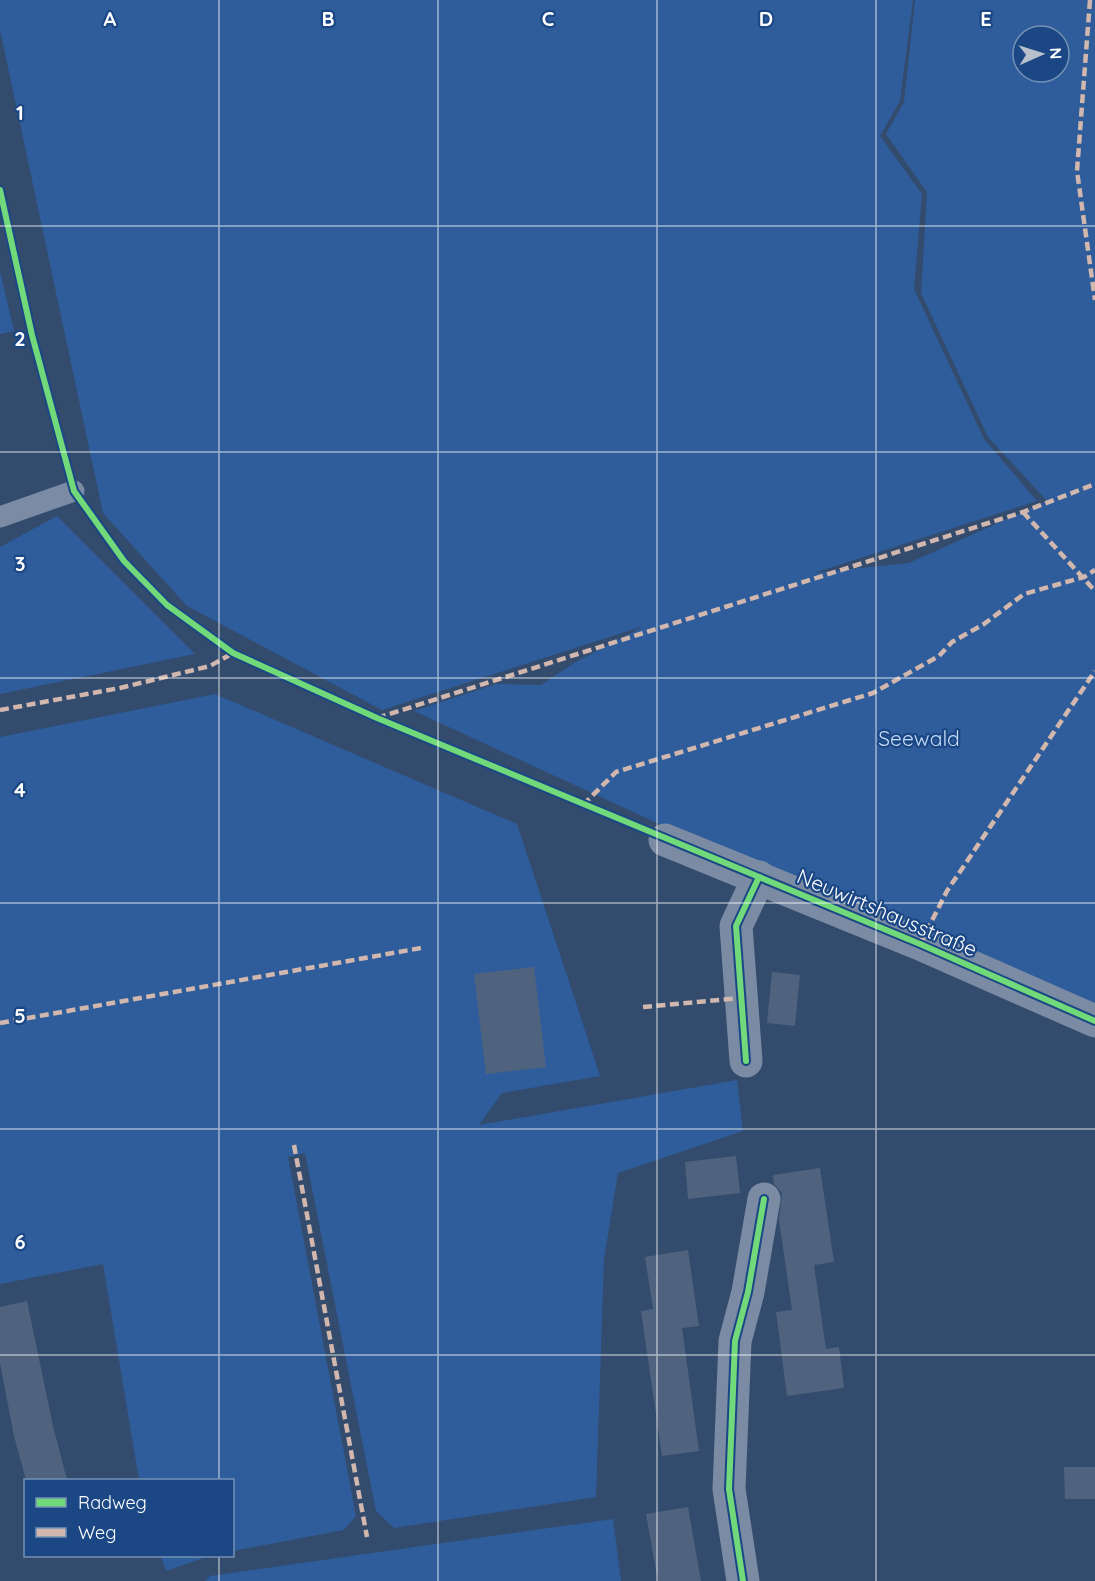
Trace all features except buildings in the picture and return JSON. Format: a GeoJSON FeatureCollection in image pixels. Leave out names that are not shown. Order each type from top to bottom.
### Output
{"type":"FeatureCollection","features":[{"type":"Feature","properties":{"kind":"street","name":"Neuwirtshausstraße"},"geometry":{"type":"LineString","coordinates":[[665,840],[759,877],[1095,1021]]}},
{"type":"Feature","properties":{"kind":"street"},"geometry":{"type":"LineString","coordinates":[[746,1060],[736,926],[759,877]]}},
{"type":"Feature","properties":{"kind":"street"},"geometry":{"type":"LineString","coordinates":[[743,1581],[729,1489],[735,1341],[748,1292],[764,1199]]}},
{"type":"Feature","properties":{"kind":"lane"},"geometry":{"type":"LineString","coordinates":[[0,517],[74,491]]}},
{"type":"Feature","properties":{"kind":"green space","name":"Seewald"},"geometry":{"type":"Polygon","coordinates":[[[0,0],[913,0],[900,101],[880,136],[922,194],[914,289],[984,439],[1037,501],[814,573],[909,563],[1047,501],[988,437],[921,293],[927,192],[886,134],[904,102],[915,0],[1095,0],[1095,1008],[668,828],[414,711],[496,684],[541,685],[574,663],[644,626],[382,710],[187,606],[103,513],[0,30],[0,0]]]}},
{"type":"Feature","properties":{"kind":"green space"},"geometry":{"type":"Polygon","coordinates":[[[0,271],[14,331],[0,334],[0,271]]]}},
{"type":"Feature","properties":{"kind":"green space"},"geometry":{"type":"Polygon","coordinates":[[[57,516],[195,654],[0,694],[0,547],[57,516]]]}},
{"type":"Feature","properties":{"kind":"green space"},"geometry":{"type":"Polygon","coordinates":[[[215,694],[517,824],[600,1076],[502,1093],[479,1125],[737,1080],[743,1131],[618,1173],[604,1259],[596,1497],[394,1528],[376,1511],[305,1153],[288,1157],[356,1516],[344,1530],[234,1551],[234,1479],[139,1479],[103,1264],[0,1284],[0,737],[215,694]]]}},
{"type":"Feature","properties":{"kind":"green space"},"geometry":{"type":"Polygon","coordinates":[[[613,1519],[621,1581],[205,1581],[210,1576],[613,1519]]]}},
{"type":"Feature","properties":{"kind":"green space"},"geometry":{"type":"Polygon","coordinates":[[[161,1557],[206,1557],[166,1571],[161,1557]]]}},
{"type":"Feature","properties":{"kind":"marked path"},"geometry":{"type":"LineString","coordinates":[[1090,0],[1077,171],[1095,300]]}},
{"type":"Feature","properties":{"kind":"marked path"},"geometry":{"type":"LineString","coordinates":[[377,718],[1023,512],[1095,484]]}},
{"type":"Feature","properties":{"kind":"marked path"},"geometry":{"type":"LineString","coordinates":[[1023,512],[1095,591]]}},
{"type":"Feature","properties":{"kind":"marked path"},"geometry":{"type":"LineString","coordinates":[[583,805],[616,772],[873,693],[939,656],[952,642],[984,624],[1024,594],[1084,577],[1095,570]]}},
{"type":"Feature","properties":{"kind":"marked path"},"geometry":{"type":"LineString","coordinates":[[0,710],[120,688],[210,666],[233,653]]}},
{"type":"Feature","properties":{"kind":"marked path"},"geometry":{"type":"LineString","coordinates":[[920,944],[947,891],[1095,671]]}},
{"type":"Feature","properties":{"kind":"marked path"},"geometry":{"type":"LineString","coordinates":[[0,1023],[421,948]]}},
{"type":"Feature","properties":{"kind":"marked path"},"geometry":{"type":"LineString","coordinates":[[643,1007],[741,998]]}},
{"type":"Feature","properties":{"kind":"marked path"},"geometry":{"type":"LineString","coordinates":[[294,1145],[367,1537]]}},
{"type":"Feature","properties":{"kind":"cycle path"},"geometry":{"type":"LineString","coordinates":[[0,190],[32,335],[74,491],[124,561],[167,605],[233,653],[377,718],[920,944],[1095,1021]]}},
{"type":"Feature","properties":{"kind":"cycle path"},"geometry":{"type":"LineString","coordinates":[[746,1061],[736,926],[759,877]]}},
{"type":"Feature","properties":{"kind":"cycle path"},"geometry":{"type":"LineString","coordinates":[[743,1581],[729,1489],[735,1341],[748,1292],[764,1199]]}}]}
